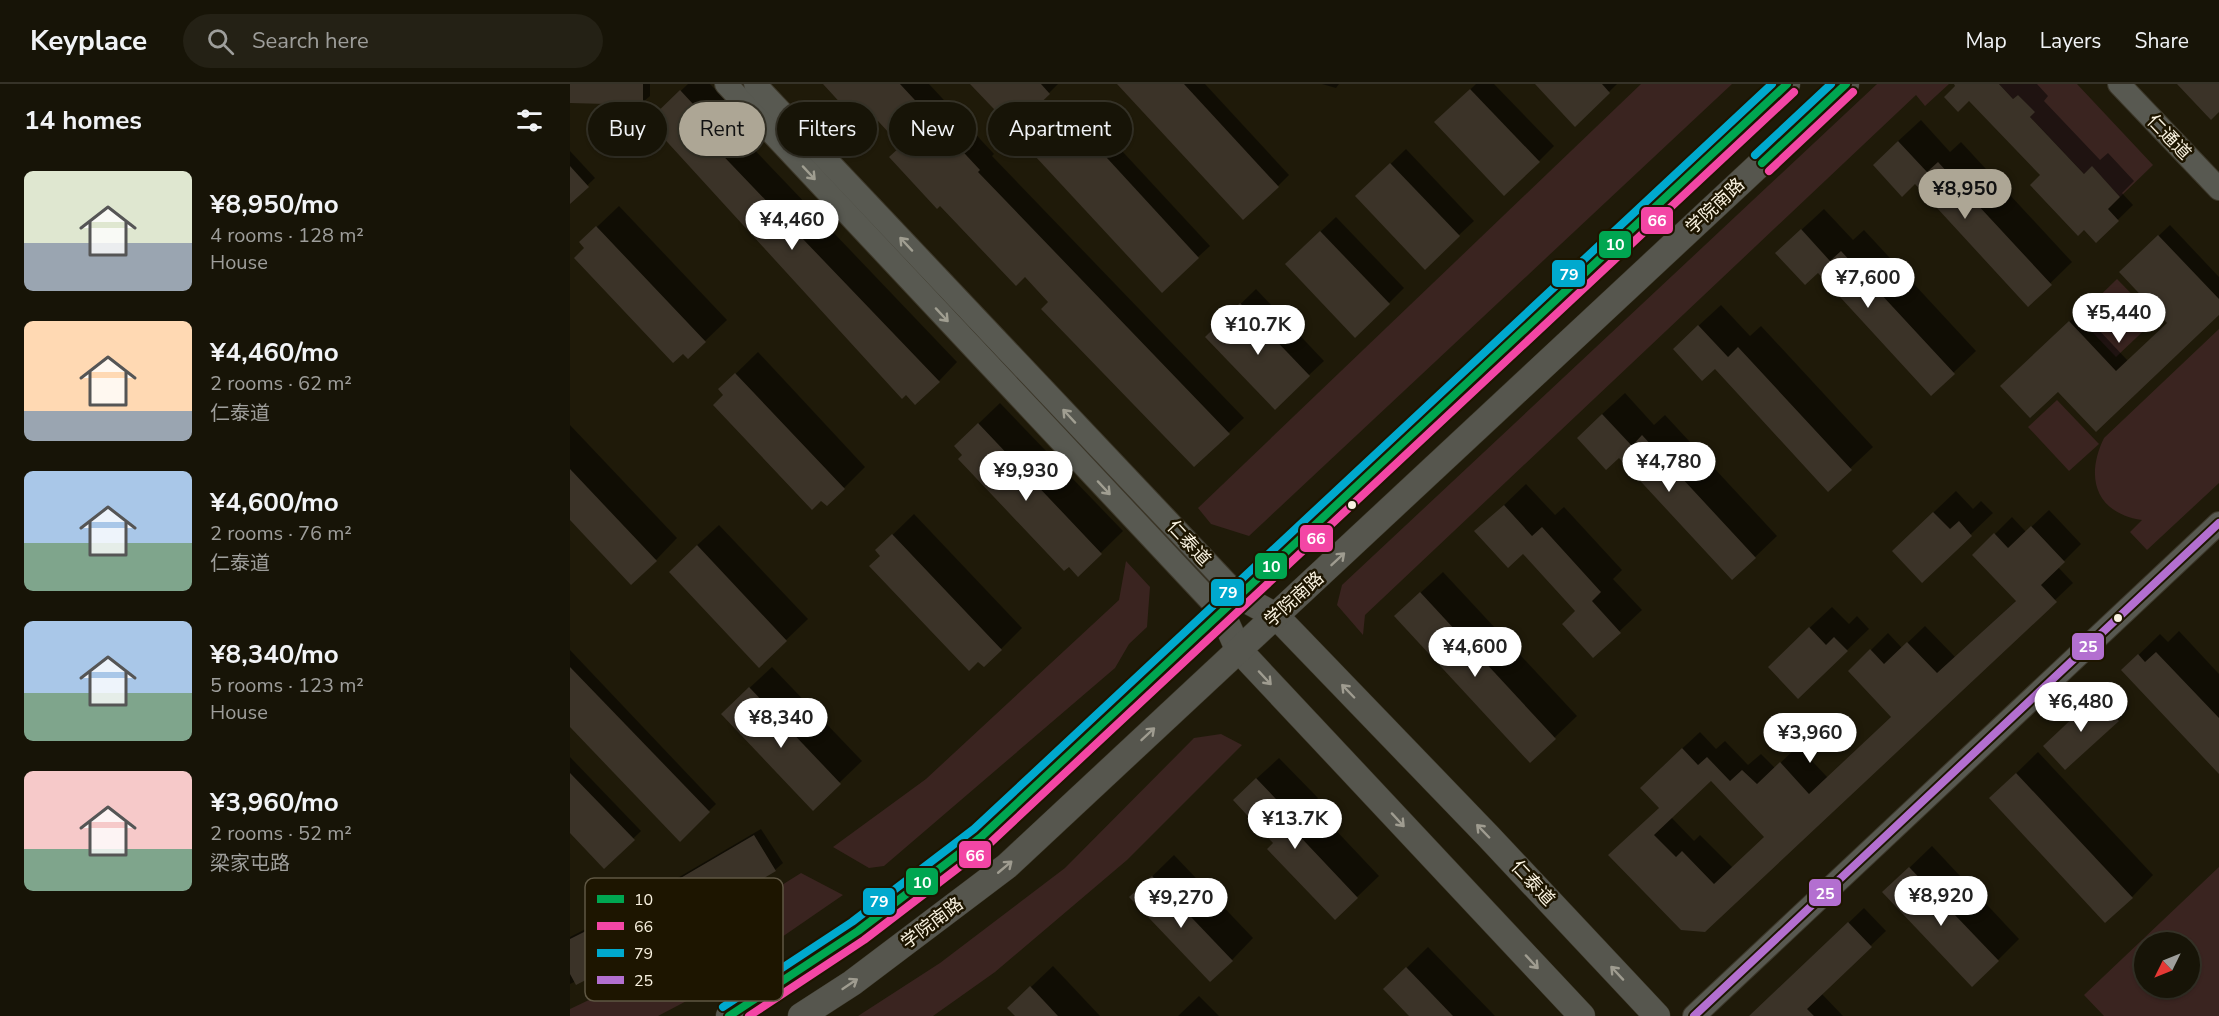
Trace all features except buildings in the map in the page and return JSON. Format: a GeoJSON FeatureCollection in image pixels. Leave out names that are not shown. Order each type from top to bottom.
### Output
{"type":"FeatureCollection","features":[{"type":"Feature","properties":{"kind":"main road","name":"仁泰道"},"geometry":{"type":"LineString","coordinates":[[726,84],[1230,605],[1276,616],[1489,837],[1657,1016]]}},
{"type":"Feature","properties":{"kind":"main road","name":"仁泰道"},"geometry":{"type":"LineString","coordinates":[[755,84],[1230,605],[1238,649],[1582,1016]]}},
{"type":"Feature","properties":{"kind":"main road","name":"学院南路"},"geometry":{"type":"LineString","coordinates":[[783,982],[833,950],[945,867],[990,829],[1787,84]]}},
{"type":"Feature","properties":{"kind":"main road","name":"学院南路"},"geometry":{"type":"LineString","coordinates":[[801,1016],[852,983],[1007,866],[1846,84]]}},
{"type":"Feature","properties":{"kind":"main road","name":"仁通道"},"geometry":{"type":"LineString","coordinates":[[2119,84],[2219,189]]}},
{"type":"Feature","properties":{"kind":"main road"},"geometry":{"type":"LineString","coordinates":[[1694,1016],[2219,523]]}},
{"type":"Feature","properties":{"kind":"main road","name":"学院南路"},"geometry":{"type":"LineString","coordinates":[[729,1016],[753,1001]]}},
{"type":"Feature","properties":{"kind":"shaded area"},"geometry":{"type":"Polygon","coordinates":[[[1641,84],[1732,84],[1249,536],[1211,524],[1198,508],[1641,84]]]}},
{"type":"Feature","properties":{"kind":"shaded area"},"geometry":{"type":"Polygon","coordinates":[[[1877,84],[1949,84],[1925,106],[1916,95],[1365,615],[1363,635],[1337,605],[1342,585],[1877,84]]]}},
{"type":"Feature","properties":{"kind":"shaded area"},"geometry":{"type":"Polygon","coordinates":[[[1999,84],[2077,84],[2153,165],[2120,197],[2092,167],[2084,174],[2030,117],[2034,112],[2018,95],[2013,99],[1999,84]]]}},
{"type":"Feature","properties":{"kind":"shaded area"},"geometry":{"type":"Polygon","coordinates":[[[2117,279],[2156,319],[2116,357],[2078,317],[2117,279]]]}},
{"type":"Feature","properties":{"kind":"shaded area"},"geometry":{"type":"Polygon","coordinates":[[[2219,329],[2219,483],[2147,550],[2130,532],[2142,520],[2114,510],[2104,501],[2098,491],[2095,466],[2098,452],[2104,438],[2219,329]]]}},
{"type":"Feature","properties":{"kind":"shaded area"},"geometry":{"type":"Polygon","coordinates":[[[2057,400],[2099,444],[2069,471],[2028,427],[2057,400]]]}},
{"type":"Feature","properties":{"kind":"shaded area"},"geometry":{"type":"Polygon","coordinates":[[[1126,561],[1150,587],[1147,627],[1129,644],[1115,668],[884,866],[869,868],[833,847],[926,779],[1119,600],[1126,561]]]}},
{"type":"Feature","properties":{"kind":"shaded area"},"geometry":{"type":"Polygon","coordinates":[[[1221,734],[1242,745],[1127,860],[995,972],[933,1016],[858,1016],[940,963],[1065,868],[1194,738],[1221,734]]]}},
{"type":"Feature","properties":{"kind":"shaded area"},"geometry":{"type":"Polygon","coordinates":[[[2219,867],[2219,1016],[2104,1016],[2084,995],[2134,948],[2134,998],[2200,998],[2200,932],[2150,932],[2219,867]]]}},
{"type":"Feature","properties":{"kind":"shaded area"},"geometry":{"type":"Polygon","coordinates":[[[801,873],[843,895],[783,936],[783,884],[801,873]]]}},
{"type":"Feature","properties":{"kind":"shaded area"},"geometry":{"type":"Polygon","coordinates":[[[587,1001],[686,1001],[658,1016],[570,1016],[570,1009],[587,1001]]]}},
{"type":"Feature","properties":{"kind":"transit line","name":"79"},"geometry":{"type":"LineString","coordinates":[[783,967],[852,922],[974,829],[1772,84]]}},
{"type":"Feature","properties":{"kind":"transit line","name":"10"},"geometry":{"type":"LineString","coordinates":[[783,980],[858,931],[981,837],[1787,84]]}},
{"type":"Feature","properties":{"kind":"transit line","name":"79"},"geometry":{"type":"LineString","coordinates":[[1755,155],[1831,84]]}},
{"type":"Feature","properties":{"kind":"transit line","name":"10"},"geometry":{"type":"LineString","coordinates":[[1762,163],[1846,84]]}},
{"type":"Feature","properties":{"kind":"transit line","name":"66"},"geometry":{"type":"LineString","coordinates":[[783,994],[864,940],[988,845],[1794,92]]}},
{"type":"Feature","properties":{"kind":"transit line","name":"66"},"geometry":{"type":"LineString","coordinates":[[1769,171],[1853,92]]}},
{"type":"Feature","properties":{"kind":"transit line","name":"25"},"geometry":{"type":"LineString","coordinates":[[1694,1016],[2219,523]]}},
{"type":"Feature","properties":{"kind":"transit line","name":"79"},"geometry":{"type":"LineString","coordinates":[[723,1007],[732,1001]]}},
{"type":"Feature","properties":{"kind":"transit line","name":"10"},"geometry":{"type":"LineString","coordinates":[[729,1016],[752,1001]]}},
{"type":"Feature","properties":{"kind":"transit line","name":"66"},"geometry":{"type":"LineString","coordinates":[[749,1016],[772,1001]]}}]}
